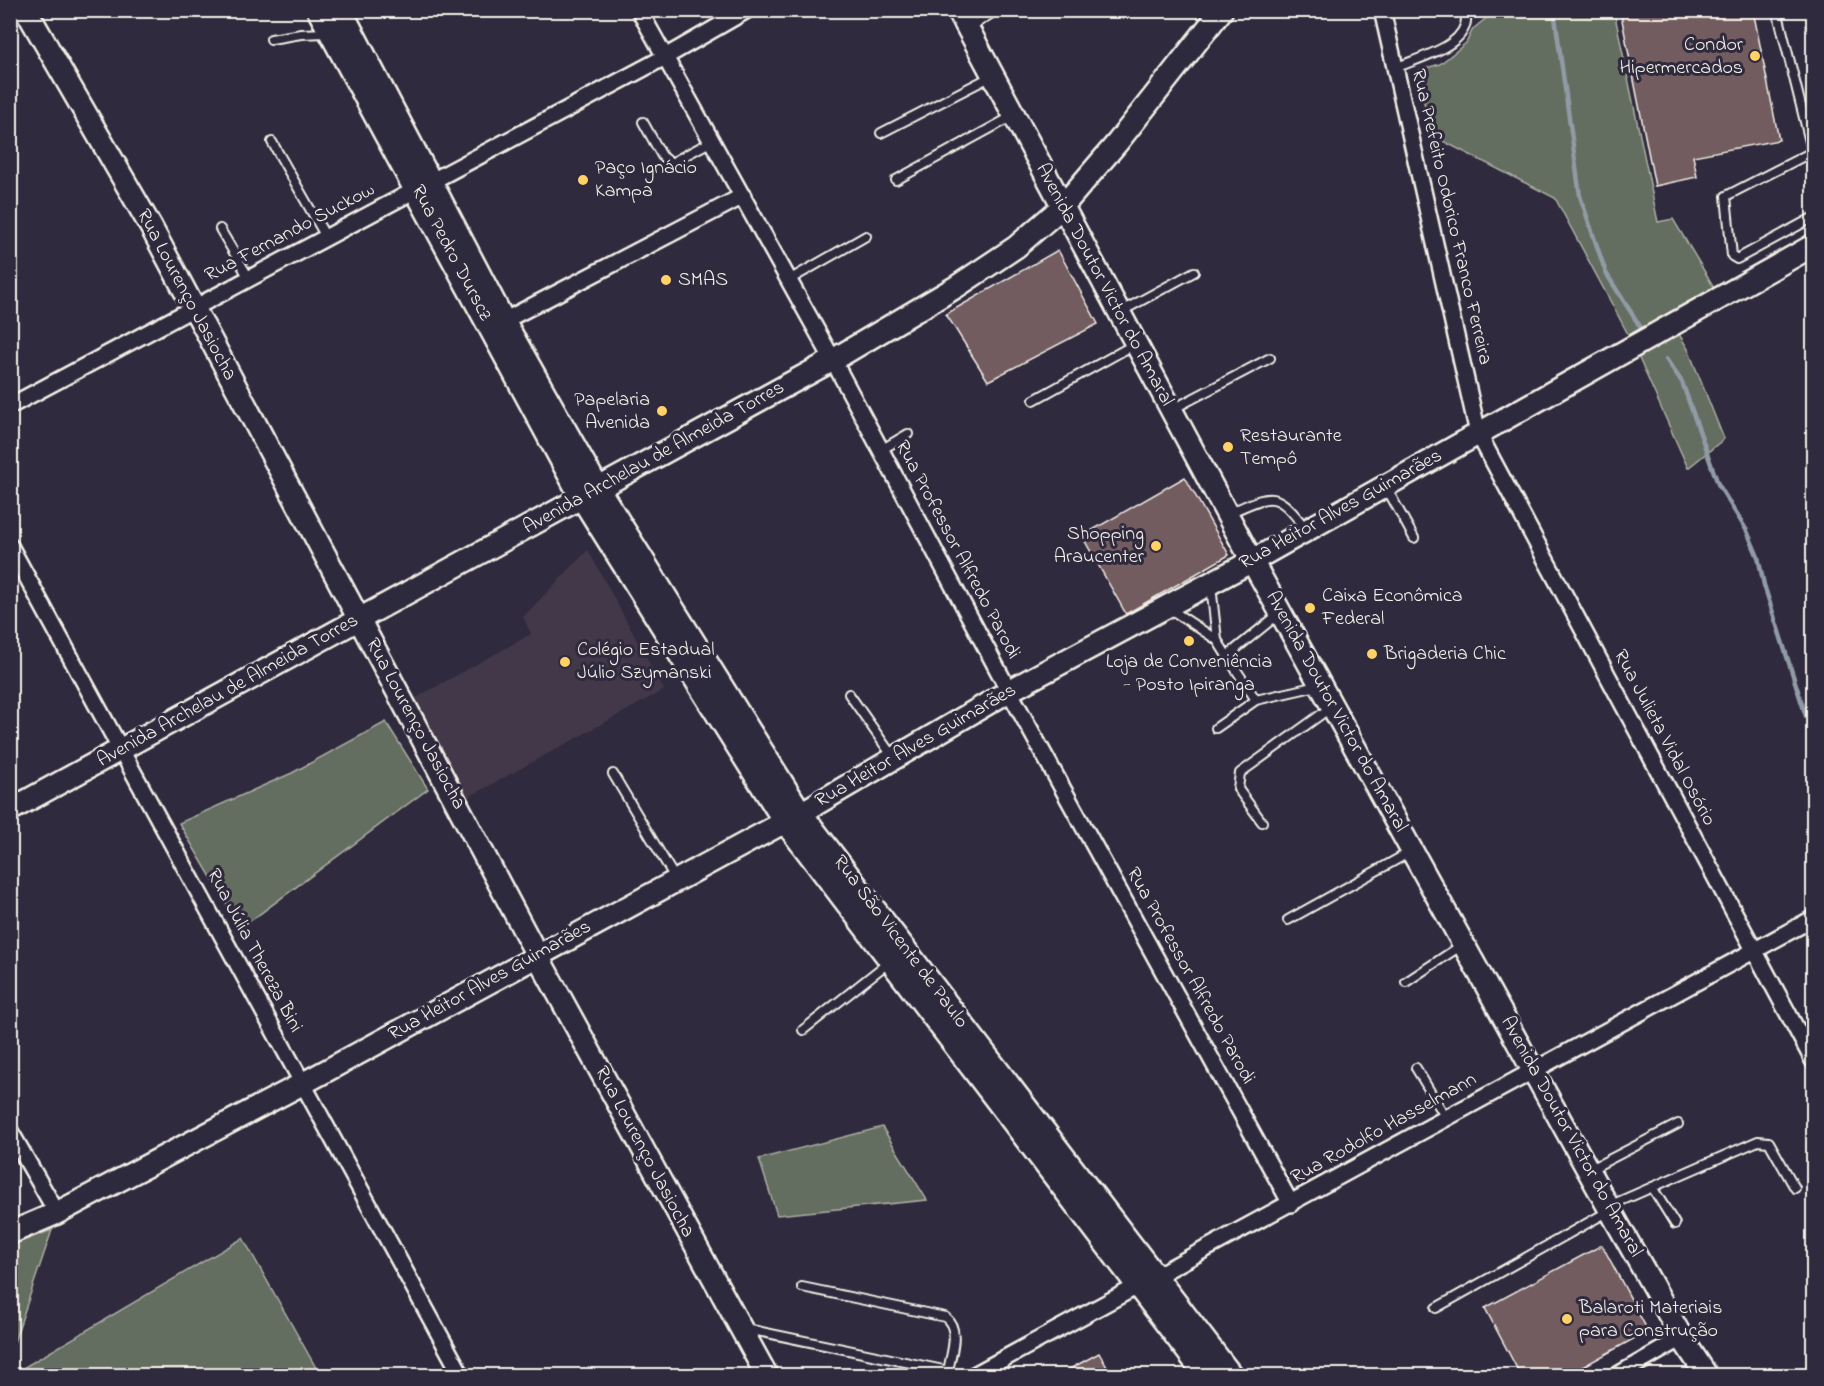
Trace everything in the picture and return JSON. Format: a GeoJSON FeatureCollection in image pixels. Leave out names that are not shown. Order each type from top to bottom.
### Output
{"type":"FeatureCollection","features":[{"type":"Feature","properties":{"kind":"street","name":"Rua Lourenço Jasiocha"},"geometry":{"type":"LineString","coordinates":[[27,10],[151,227],[537,955],[767,1376]]}},
{"type":"Feature","properties":{"kind":"street","name":"Rua Pedro Durscz"},"geometry":{"type":"LineString","coordinates":[[318,10],[424,184]]}},
{"type":"Feature","properties":{"kind":"street","name":"Rua Pedro Durscz"},"geometry":{"type":"LineString","coordinates":[[341,10],[424,184],[589,492]]}},
{"type":"Feature","properties":{"kind":"street","name":"Rua Professor Alfredo Parodi"},"geometry":{"type":"LineString","coordinates":[[639,10],[833,360],[1009,691],[1291,1204]]}},
{"type":"Feature","properties":{"kind":"street","name":"Rua Fernando Suckow"},"geometry":{"type":"LineString","coordinates":[[10,406],[665,57],[747,10]]}},
{"type":"Feature","properties":{"kind":"street","name":"Avenida Archelau de Almeida Torres"},"geometry":{"type":"LineString","coordinates":[[10,810],[833,360],[965,282],[1016,247],[1062,207],[1117,143],[1222,10]]}},
{"type":"Feature","properties":{"kind":"street","name":"Rua Prefeito Odorico Franco Ferreira"},"geometry":{"type":"LineString","coordinates":[[1382,10],[1478,433]]}},
{"type":"Feature","properties":{"kind":"street","name":"Avenida Doutor Victor do Amaral"},"geometry":{"type":"LineString","coordinates":[[962,20],[1252,561],[1535,1070],[1609,1208],[1682,1338],[1707,1376]]}},
{"type":"Feature","properties":{"kind":"street"},"geometry":{"type":"LineString","coordinates":[[497,324],[743,196]]}},
{"type":"Feature","properties":{"kind":"street","name":"Rua Heitor Alves Guimarães"},"geometry":{"type":"LineString","coordinates":[[10,1233],[57,1214],[302,1084],[793,817],[1009,691],[1252,561],[1814,245]]}},
{"type":"Feature","properties":{"kind":"street","name":"Rua Julieta Vidal Osório"},"geometry":{"type":"LineString","coordinates":[[1478,433],[1814,1062]]}},
{"type":"Feature","properties":{"kind":"street","name":"Rua São Vicente de Paulo"},"geometry":{"type":"LineString","coordinates":[[589,492],[793,817],[891,961],[1147,1283],[1232,1376]]}},
{"type":"Feature","properties":{"kind":"street","name":"Rua Júlia Thereza Bini"},"geometry":{"type":"LineString","coordinates":[[10,546],[462,1376]]}},
{"type":"Feature","properties":{"kind":"street","name":"Rua São Vicente de Paulo"},"geometry":{"type":"LineString","coordinates":[[793,817],[1147,1283],[1206,1376]]}},
{"type":"Feature","properties":{"kind":"street","name":"Rua Rodolfo Hasselmann"},"geometry":{"type":"LineString","coordinates":[[972,1376],[1447,1120],[1814,918]]}},
{"type":"Feature","properties":{"kind":"street"},"geometry":{"type":"LineString","coordinates":[[10,1131],[57,1214]]}},
{"type":"Feature","properties":{"kind":"street"},"geometry":{"type":"LineString","coordinates":[[1616,1376],[1682,1338]]}},
{"type":"Feature","properties":{"kind":"lane"},"geometry":{"type":"LineString","coordinates":[[962,20],[997,10]]}},
{"type":"Feature","properties":{"kind":"lane"},"geometry":{"type":"LineString","coordinates":[[1395,68],[1455,41],[1466,28],[1465,10]]}},
{"type":"Feature","properties":{"kind":"lane"},"geometry":{"type":"LineString","coordinates":[[1777,10],[1813,154],[1728,194],[1725,199],[1732,256],[1737,259],[1814,217]]}},
{"type":"Feature","properties":{"kind":"lane"},"geometry":{"type":"LineString","coordinates":[[271,39],[301,34],[330,33]]}},
{"type":"Feature","properties":{"kind":"lane"},"geometry":{"type":"LineString","coordinates":[[881,133],[992,76]]}},
{"type":"Feature","properties":{"kind":"lane"},"geometry":{"type":"LineString","coordinates":[[896,180],[1014,116]]}},
{"type":"Feature","properties":{"kind":"lane"},"geometry":{"type":"LineString","coordinates":[[643,122],[662,156],[671,163],[712,141]]}},
{"type":"Feature","properties":{"kind":"lane"},"geometry":{"type":"LineString","coordinates":[[272,142],[326,237]]}},
{"type":"Feature","properties":{"kind":"lane"},"geometry":{"type":"LineString","coordinates":[[220,229],[249,278]]}},
{"type":"Feature","properties":{"kind":"lane"},"geometry":{"type":"LineString","coordinates":[[789,280],[866,236]]}},
{"type":"Feature","properties":{"kind":"lane"},"geometry":{"type":"LineString","coordinates":[[1119,313],[1194,272]]}},
{"type":"Feature","properties":{"kind":"lane"},"geometry":{"type":"LineString","coordinates":[[1034,400],[1136,343]]}},
{"type":"Feature","properties":{"kind":"lane"},"geometry":{"type":"LineString","coordinates":[[1171,410],[1270,358]]}},
{"type":"Feature","properties":{"kind":"lane"},"geometry":{"type":"LineString","coordinates":[[881,450],[908,434]]}},
{"type":"Feature","properties":{"kind":"lane"},"geometry":{"type":"LineString","coordinates":[[1385,486],[1414,538]]}},
{"type":"Feature","properties":{"kind":"lane"},"geometry":{"type":"LineString","coordinates":[[1227,514],[1258,500],[1273,498],[1286,504],[1306,530]]}},
{"type":"Feature","properties":{"kind":"lane"},"geometry":{"type":"LineString","coordinates":[[1211,583],[1217,640]]}},
{"type":"Feature","properties":{"kind":"lane"},"geometry":{"type":"LineString","coordinates":[[1166,607],[1217,640],[1256,700]]}},
{"type":"Feature","properties":{"kind":"lane"},"geometry":{"type":"LineString","coordinates":[[1227,656],[1281,612]]}},
{"type":"Feature","properties":{"kind":"lane"},"geometry":{"type":"LineString","coordinates":[[1216,728],[1256,700],[1322,685]]}},
{"type":"Feature","properties":{"kind":"lane"},"geometry":{"type":"LineString","coordinates":[[849,694],[894,759]]}},
{"type":"Feature","properties":{"kind":"lane"},"geometry":{"type":"LineString","coordinates":[[1262,822],[1238,789],[1240,773],[1333,706]]}},
{"type":"Feature","properties":{"kind":"lane"},"geometry":{"type":"LineString","coordinates":[[613,774],[676,879]]}},
{"type":"Feature","properties":{"kind":"lane"},"geometry":{"type":"LineString","coordinates":[[1288,920],[1413,851]]}},
{"type":"Feature","properties":{"kind":"lane"},"geometry":{"type":"LineString","coordinates":[[1406,982],[1465,944]]}},
{"type":"Feature","properties":{"kind":"lane"},"geometry":{"type":"LineString","coordinates":[[803,1030],[891,961]]}},
{"type":"Feature","properties":{"kind":"lane"},"geometry":{"type":"LineString","coordinates":[[1416,1068],[1447,1120]]}},
{"type":"Feature","properties":{"kind":"lane"},"geometry":{"type":"LineString","coordinates":[[1588,1170],[1678,1124]]}},
{"type":"Feature","properties":{"kind":"lane"},"geometry":{"type":"LineString","coordinates":[[1437,1308],[1609,1208],[1652,1187],[1764,1140],[1769,1142],[1795,1188]]}},
{"type":"Feature","properties":{"kind":"lane"},"geometry":{"type":"LineString","coordinates":[[1652,1187],[1675,1224]]}},
{"type":"Feature","properties":{"kind":"lane"},"geometry":{"type":"LineString","coordinates":[[739,1327],[950,1373],[954,1333],[952,1322],[945,1317],[802,1287]]}},
{"type":"Feature","properties":{"kind":"shaded area","name":"Colégio Estadual Júlio Szymanski"},"geometry":{"type":"Polygon","coordinates":[[[588,550],[664,690],[465,799],[412,700],[531,634],[523,617],[588,550]]]}},
{"type":"Feature","properties":{"kind":"green space"},"geometry":{"type":"Polygon","coordinates":[[[1495,11],[1614,11],[1658,222],[1673,219],[1715,289],[1667,314],[1688,349],[1724,439],[1688,468],[1629,336],[1555,198],[1429,134],[1419,70],[1440,64],[1466,43],[1473,29],[1495,11]]]}},
{"type":"Feature","properties":{"kind":"green space"},"geometry":{"type":"Polygon","coordinates":[[[386,722],[428,789],[241,928],[179,823],[292,773],[386,722]]]}},
{"type":"Feature","properties":{"kind":"green space"},"geometry":{"type":"Polygon","coordinates":[[[882,1127],[927,1200],[777,1215],[759,1159],[882,1127]]]}},
{"type":"Feature","properties":{"kind":"green space"},"geometry":{"type":"Polygon","coordinates":[[[52,1230],[11,1351],[11,1245],[52,1230]]]}},
{"type":"Feature","properties":{"kind":"green space"},"geometry":{"type":"Polygon","coordinates":[[[243,1238],[320,1375],[11,1375],[243,1238]]]}},
{"type":"Feature","properties":{"kind":"building"},"geometry":{"type":"Polygon","coordinates":[[[1620,10],[1753,10],[1779,140],[1693,156],[1697,177],[1655,186],[1620,10]]]}},
{"type":"Feature","properties":{"kind":"building"},"geometry":{"type":"Polygon","coordinates":[[[1058,250],[1098,324],[988,381],[946,314],[1058,250]]]}},
{"type":"Feature","properties":{"kind":"building","name":"Shopping Araucenter"},"geometry":{"type":"Polygon","coordinates":[[[1185,477],[1229,555],[1126,614],[1082,536],[1185,477]]]}},
{"type":"Feature","properties":{"kind":"building","name":"Balaroti Materiais para Construção"},"geometry":{"type":"Polygon","coordinates":[[[1602,1245],[1648,1331],[1566,1376],[1521,1376],[1485,1308],[1602,1245]]]}},
{"type":"Feature","properties":{"kind":"building"},"geometry":{"type":"Polygon","coordinates":[[[1099,1353],[1112,1376],[1057,1376],[1099,1353]]]}},
{"type":"Feature","properties":{"kind":"waterway"},"geometry":{"type":"LineString","coordinates":[[1554,10],[1580,196],[1606,273],[1641,328]]}},
{"type":"Feature","properties":{"kind":"waterway"},"geometry":{"type":"LineString","coordinates":[[1666,359],[1682,382],[1718,484],[1747,531],[1758,557],[1764,585],[1806,716],[1814,728]]}},
{"type":"Feature","properties":{"kind":"place","name":"Condor Hipermercados"},"geometry":{"type":"Point","coordinates":[1755,56]}},
{"type":"Feature","properties":{"kind":"place","name":"Paço Ignácio Kampa"},"geometry":{"type":"Point","coordinates":[583,180]}},
{"type":"Feature","properties":{"kind":"place","name":"SMAS"},"geometry":{"type":"Point","coordinates":[666,280]}},
{"type":"Feature","properties":{"kind":"place","name":"Papelaria Avenida"},"geometry":{"type":"Point","coordinates":[662,411]}},
{"type":"Feature","properties":{"kind":"place","name":"Restaurante Tempô"},"geometry":{"type":"Point","coordinates":[1228,447]}},
{"type":"Feature","properties":{"kind":"place","name":"Shopping Araucenter"},"geometry":{"type":"Point","coordinates":[1156,546]}},
{"type":"Feature","properties":{"kind":"place","name":"Caixa Econômica Federal"},"geometry":{"type":"Point","coordinates":[1310,608]}},
{"type":"Feature","properties":{"kind":"place","name":"Loja de Conveniência - Posto Ipiranga"},"geometry":{"type":"Point","coordinates":[1189,641]}},
{"type":"Feature","properties":{"kind":"place","name":"Brigaderia Chic"},"geometry":{"type":"Point","coordinates":[1372,654]}},
{"type":"Feature","properties":{"kind":"place","name":"Colégio Estadual Júlio Szymanski"},"geometry":{"type":"Point","coordinates":[565,662]}},
{"type":"Feature","properties":{"kind":"place","name":"Balaroti Materiais para Construção"},"geometry":{"type":"Point","coordinates":[1567,1319]}}]}
